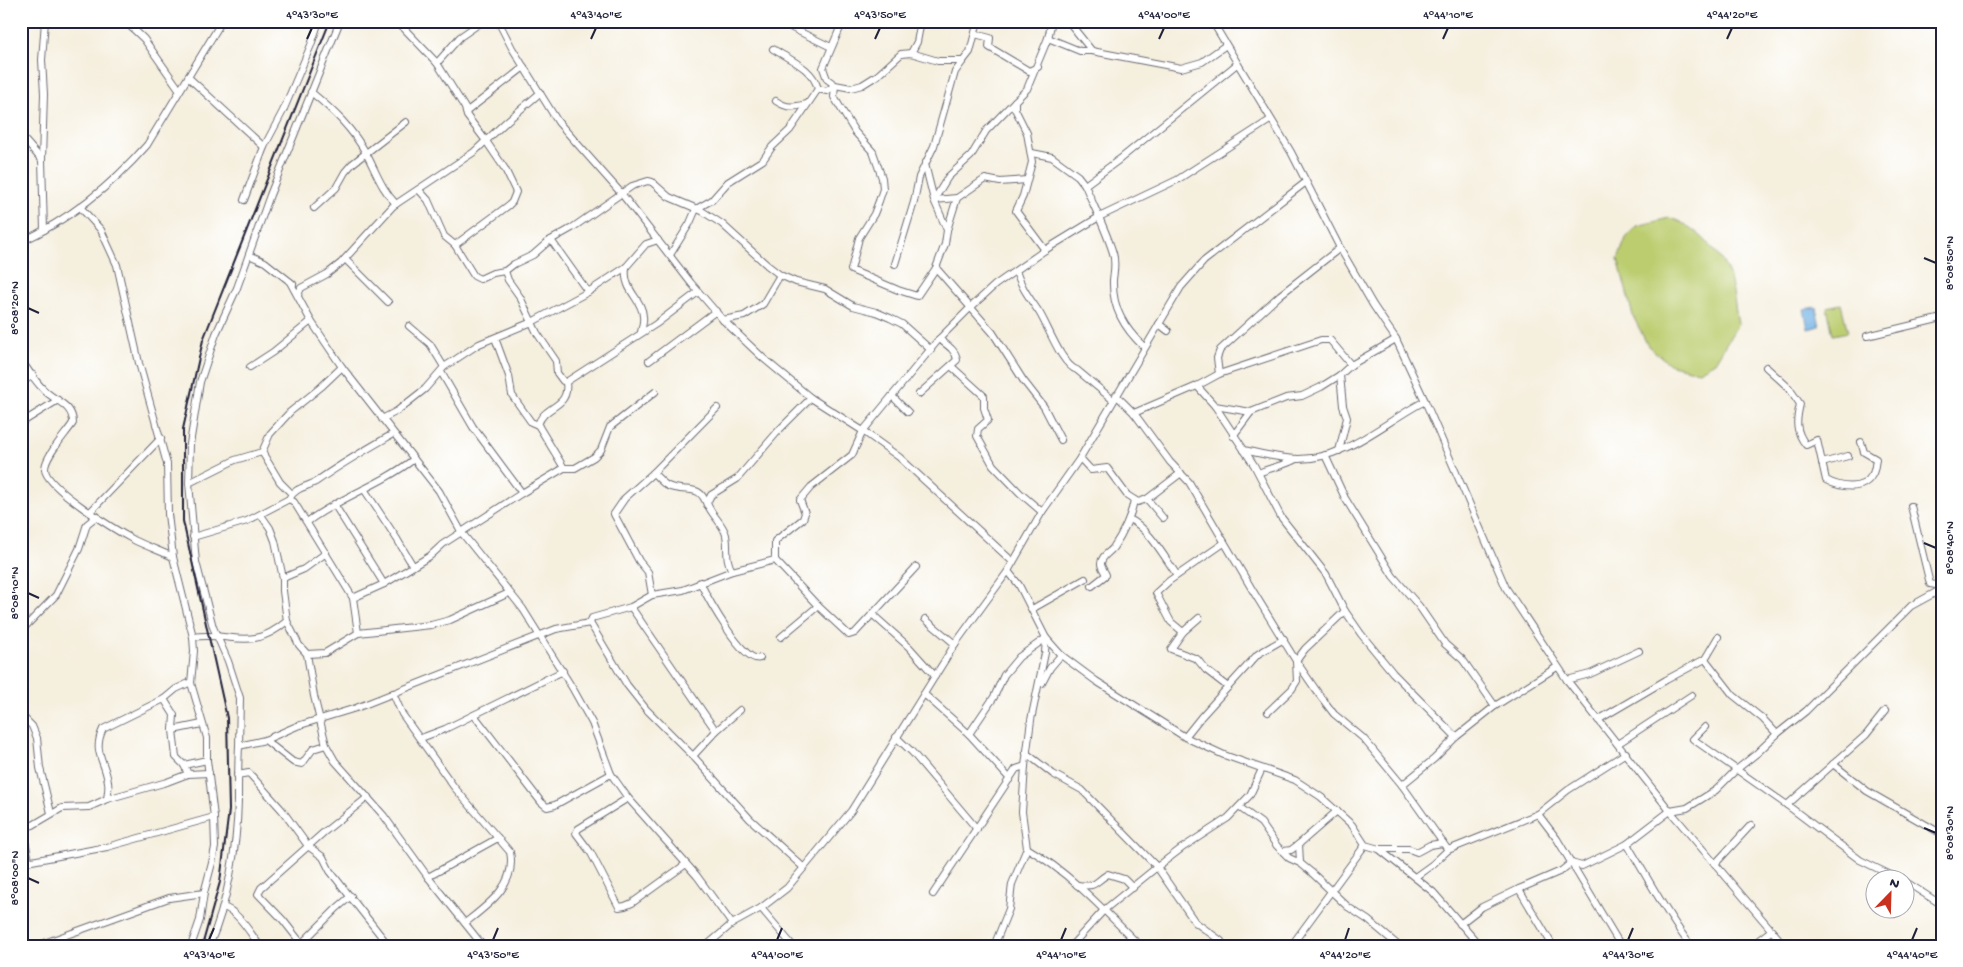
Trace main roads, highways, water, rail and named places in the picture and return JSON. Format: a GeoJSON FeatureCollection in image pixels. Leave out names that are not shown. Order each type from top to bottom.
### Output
{"type":"FeatureCollection","features":[{"type":"Feature","properties":{"kind":"water"},"geometry":{"type":"Polygon","coordinates":[[[1816,307],[1820,326],[1808,329],[1804,309],[1816,307]]]}},
{"type":"Feature","properties":{"kind":"railway"},"geometry":{"type":"LineString","coordinates":[[202,946],[220,882],[229,810],[227,718],[183,521],[183,429],[203,340],[330,21]]}}]}
